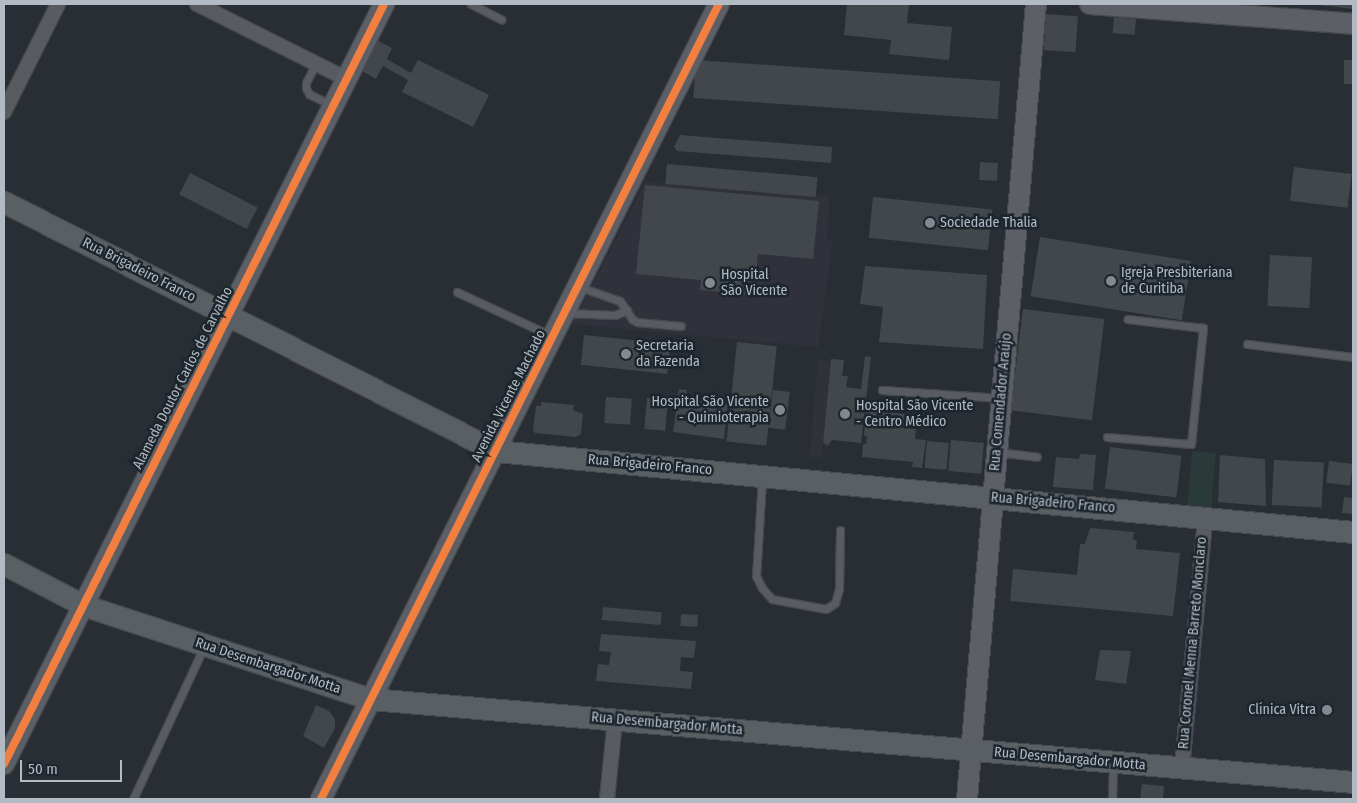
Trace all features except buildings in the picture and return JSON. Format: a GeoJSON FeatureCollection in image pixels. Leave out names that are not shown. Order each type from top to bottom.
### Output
{"type":"FeatureCollection","features":[{"type":"Feature","properties":{"kind":"main road","name":"Rua Brigadeiro Franco"},"geometry":{"type":"LineString","coordinates":[[4,202],[496,450],[1353,532]]}},
{"type":"Feature","properties":{"kind":"main road","name":"Rua Desembargador Motta"},"geometry":{"type":"LineString","coordinates":[[4,564],[83,605],[371,699],[1353,782]]}},
{"type":"Feature","properties":{"kind":"street"},"geometry":{"type":"LineString","coordinates":[[4,112],[58,4]]}},
{"type":"Feature","properties":{"kind":"street"},"geometry":{"type":"LineString","coordinates":[[197,4],[347,79]]}},
{"type":"Feature","properties":{"kind":"street","name":"Alameda Doutor Carlos de Carvalho"},"geometry":{"type":"LineString","coordinates":[[4,764],[384,4]]}},
{"type":"Feature","properties":{"kind":"street","name":"Avenida Vicente Machado"},"geometry":{"type":"LineString","coordinates":[[321,799],[719,4]]}},
{"type":"Feature","properties":{"kind":"street","name":"Rua Comendador Araújo"},"geometry":{"type":"LineString","coordinates":[[967,799],[1036,4]]}},
{"type":"Feature","properties":{"kind":"street"},"geometry":{"type":"LineString","coordinates":[[1090,4],[1353,24]]}},
{"type":"Feature","properties":{"kind":"street","name":"Rua Coronel Menna Barreto Monclaro"},"geometry":{"type":"LineString","coordinates":[[1182,768],[1205,518]]}},
{"type":"Feature","properties":{"kind":"street"},"geometry":{"type":"LineString","coordinates":[[607,799],[615,720]]}},
{"type":"Feature","properties":{"kind":"lane"},"geometry":{"type":"LineString","coordinates":[[471,4],[501,19]]}},
{"type":"Feature","properties":{"kind":"lane"},"geometry":{"type":"LineString","coordinates":[[316,63],[306,83],[306,88],[309,94],[333,106]]}},
{"type":"Feature","properties":{"kind":"lane"},"geometry":{"type":"LineString","coordinates":[[578,286],[620,300],[632,319],[637,322],[681,326]]}},
{"type":"Feature","properties":{"kind":"lane"},"geometry":{"type":"LineString","coordinates":[[457,292],[553,336]]}},
{"type":"Feature","properties":{"kind":"lane"},"geometry":{"type":"LineString","coordinates":[[565,312],[602,316],[616,315],[627,310]]}},
{"type":"Feature","properties":{"kind":"lane"},"geometry":{"type":"LineString","coordinates":[[1107,437],[1191,444],[1203,328],[1128,319]]}},
{"type":"Feature","properties":{"kind":"lane"},"geometry":{"type":"LineString","coordinates":[[1247,344],[1353,357]]}},
{"type":"Feature","properties":{"kind":"lane"},"geometry":{"type":"LineString","coordinates":[[882,390],[1002,398]]}},
{"type":"Feature","properties":{"kind":"lane"},"geometry":{"type":"LineString","coordinates":[[997,452],[1037,457]]}},
{"type":"Feature","properties":{"kind":"lane"},"geometry":{"type":"LineString","coordinates":[[762,476],[756,576],[762,588],[772,599],[826,609],[835,604],[840,589],[840,530]]}},
{"type":"Feature","properties":{"kind":"lane"},"geometry":{"type":"LineString","coordinates":[[133,799],[170,723],[194,665],[206,645]]}},
{"type":"Feature","properties":{"kind":"lane"},"geometry":{"type":"LineString","coordinates":[[1112,762],[1112,799]]}},
{"type":"Feature","properties":{"kind":"shaded area","name":"Hospital São Vicente"},"geometry":{"type":"Polygon","coordinates":[[[645,182],[830,196],[827,240],[833,241],[818,347],[572,324],[645,182]]]}},
{"type":"Feature","properties":{"kind":"shaded area"},"geometry":{"type":"Polygon","coordinates":[[[818,360],[830,361],[822,458],[810,457],[818,360]]]}},
{"type":"Feature","properties":{"kind":"shaded area"},"geometry":{"type":"Polygon","coordinates":[[[1192,451],[1216,453],[1211,513],[1187,511],[1192,451]]]}},
{"type":"Feature","properties":{"kind":"cycle path"},"geometry":{"type":"LineString","coordinates":[[4,764],[384,4]]}},
{"type":"Feature","properties":{"kind":"cycle path"},"geometry":{"type":"LineString","coordinates":[[321,799],[719,4]]}},
{"type":"Feature","properties":{"kind":"place","name":"Sociedade Thalia"},"geometry":{"type":"Point","coordinates":[930,223]}},
{"type":"Feature","properties":{"kind":"place","name":"Igreja Presbiteriana de Curitiba"},"geometry":{"type":"Point","coordinates":[1111,281]}},
{"type":"Feature","properties":{"kind":"place","name":"Hospital São Vicente"},"geometry":{"type":"Point","coordinates":[710,283]}},
{"type":"Feature","properties":{"kind":"place","name":"Secretaria da Fazenda"},"geometry":{"type":"Point","coordinates":[626,354]}},
{"type":"Feature","properties":{"kind":"place","name":"Hospital São Vicente - Quimioterapia"},"geometry":{"type":"Point","coordinates":[780,410]}},
{"type":"Feature","properties":{"kind":"place","name":"Hospital São Vicente - Centro Médico"},"geometry":{"type":"Point","coordinates":[845,414]}},
{"type":"Feature","properties":{"kind":"place","name":"Clínica Vitra"},"geometry":{"type":"Point","coordinates":[1327,710]}}]}
